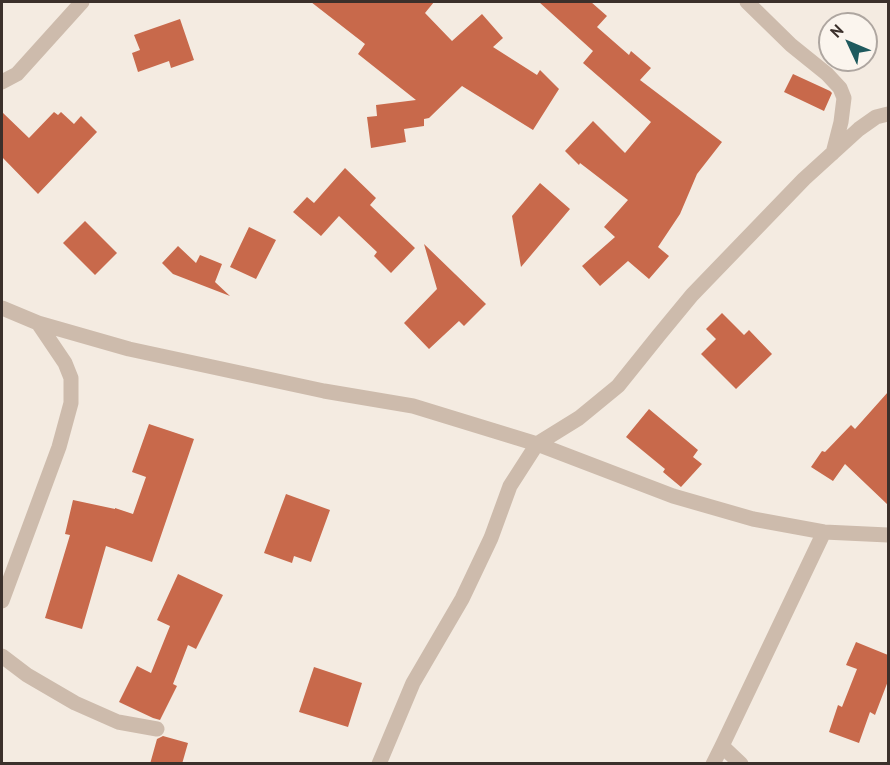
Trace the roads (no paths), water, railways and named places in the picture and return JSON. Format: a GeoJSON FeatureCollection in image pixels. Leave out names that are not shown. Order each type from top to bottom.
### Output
{"type":"FeatureCollection","features":[{"type":"Feature","properties":{"kind":"street"},"geometry":{"type":"LineString","coordinates":[[2,82],[16,74],[82,2]]}},
{"type":"Feature","properties":{"kind":"street"},"geometry":{"type":"LineString","coordinates":[[747,2],[840,88],[844,98],[833,153]]}},
{"type":"Feature","properties":{"kind":"street"},"geometry":{"type":"LineString","coordinates":[[379,764],[413,683],[462,599],[491,538],[510,486],[537,444],[579,418],[618,386],[692,295],[804,179],[859,129],[876,117],[888,114]]}},
{"type":"Feature","properties":{"kind":"street"},"geometry":{"type":"LineString","coordinates":[[2,308],[38,323],[129,349],[244,375],[412,406],[537,444],[674,496],[753,519],[824,532],[888,535]]}},
{"type":"Feature","properties":{"kind":"street"},"geometry":{"type":"LineString","coordinates":[[2,601],[59,447],[71,403],[71,378],[65,363],[38,323]]}},
{"type":"Feature","properties":{"kind":"street"},"geometry":{"type":"LineString","coordinates":[[713,764],[824,532]]}},
{"type":"Feature","properties":{"kind":"street"},"geometry":{"type":"LineString","coordinates":[[2,656],[27,675],[75,703],[118,722],[157,729]]}},
{"type":"Feature","properties":{"kind":"street"},"geometry":{"type":"LineString","coordinates":[[722,746],[741,764]]}}]}
